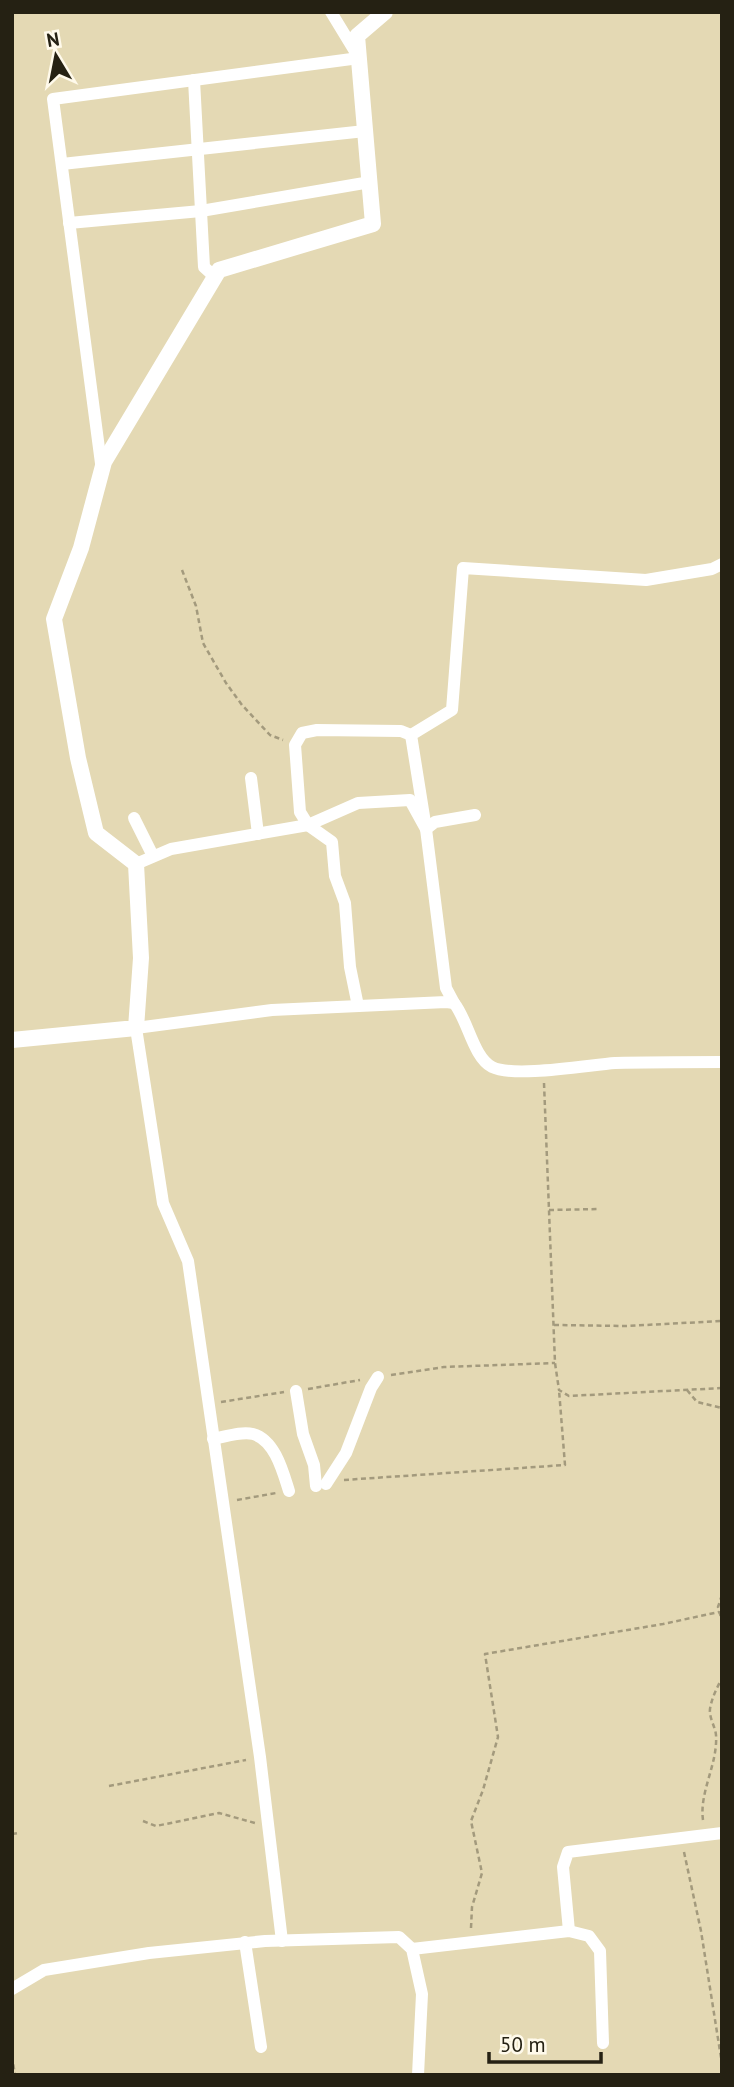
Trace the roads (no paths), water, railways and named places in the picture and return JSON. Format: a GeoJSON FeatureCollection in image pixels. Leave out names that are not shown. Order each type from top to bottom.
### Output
{"type":"FeatureCollection","features":[{"type":"Feature","properties":{"kind":"street"},"geometry":{"type":"LineString","coordinates":[[331,12],[359,58]]}},
{"type":"Feature","properties":{"kind":"street"},"geometry":{"type":"LineString","coordinates":[[136,863],[96,833],[78,758],[54,619],[81,548],[104,463],[219,271],[373,224],[357,36],[385,12]]}},
{"type":"Feature","properties":{"kind":"street"},"geometry":{"type":"LineString","coordinates":[[102,471],[53,99],[359,58]]}},
{"type":"Feature","properties":{"kind":"street"},"geometry":{"type":"LineString","coordinates":[[194,80],[204,267],[215,277]]}},
{"type":"Feature","properties":{"kind":"street"},"geometry":{"type":"LineString","coordinates":[[61,164],[365,131]]}},
{"type":"Feature","properties":{"kind":"street"},"geometry":{"type":"LineString","coordinates":[[69,223],[201,211],[370,182]]}},
{"type":"Feature","properties":{"kind":"street"},"geometry":{"type":"LineString","coordinates":[[411,735],[452,709],[463,568],[646,580],[712,569],[722,564]]}},
{"type":"Feature","properties":{"kind":"street"},"geometry":{"type":"LineString","coordinates":[[358,1006],[349,967],[345,903],[335,876],[332,842],[308,825],[300,812],[295,745],[302,733],[317,730],[401,731],[411,735]]}},
{"type":"Feature","properties":{"kind":"street"},"geometry":{"type":"LineString","coordinates":[[411,735],[446,988],[462,1014],[477,1051],[492,1067],[510,1070],[615,1063],[722,1062]]}},
{"type":"Feature","properties":{"kind":"street"},"geometry":{"type":"LineString","coordinates":[[251,778],[258,834]]}},
{"type":"Feature","properties":{"kind":"street"},"geometry":{"type":"LineString","coordinates":[[136,863],[171,849],[308,825],[358,803],[410,800],[426,829]]}},
{"type":"Feature","properties":{"kind":"street"},"geometry":{"type":"LineString","coordinates":[[426,829],[435,822],[475,815]]}},
{"type":"Feature","properties":{"kind":"street"},"geometry":{"type":"LineString","coordinates":[[134,818],[153,856]]}},
{"type":"Feature","properties":{"kind":"street"},"geometry":{"type":"LineString","coordinates":[[136,863],[141,958],[136,1028],[163,1203],[188,1261],[260,1757],[282,1941]]}},
{"type":"Feature","properties":{"kind":"street"},"geometry":{"type":"LineString","coordinates":[[12,1040],[136,1028],[272,1010],[454,1003]]}},
{"type":"Feature","properties":{"kind":"street"},"geometry":{"type":"LineString","coordinates":[[296,1391],[303,1434],[321,1485],[346,1454],[371,1388],[378,1377]]}},
{"type":"Feature","properties":{"kind":"street"},"geometry":{"type":"LineString","coordinates":[[213,1439],[255,1434],[268,1445],[279,1462],[289,1491]]}},
{"type":"Feature","properties":{"kind":"street"},"geometry":{"type":"LineString","coordinates":[[569,1931],[563,1867],[568,1852],[722,1833]]}},
{"type":"Feature","properties":{"kind":"street"},"geometry":{"type":"LineString","coordinates":[[412,1949],[569,1931],[589,1936],[600,1951],[603,2043]]}},
{"type":"Feature","properties":{"kind":"street"},"geometry":{"type":"LineString","coordinates":[[12,1989],[44,1970],[149,1952],[245,1942],[399,1937],[412,1949],[422,1994],[418,2075]]}},
{"type":"Feature","properties":{"kind":"street"},"geometry":{"type":"LineString","coordinates":[[245,1942],[261,2048]]}}]}
